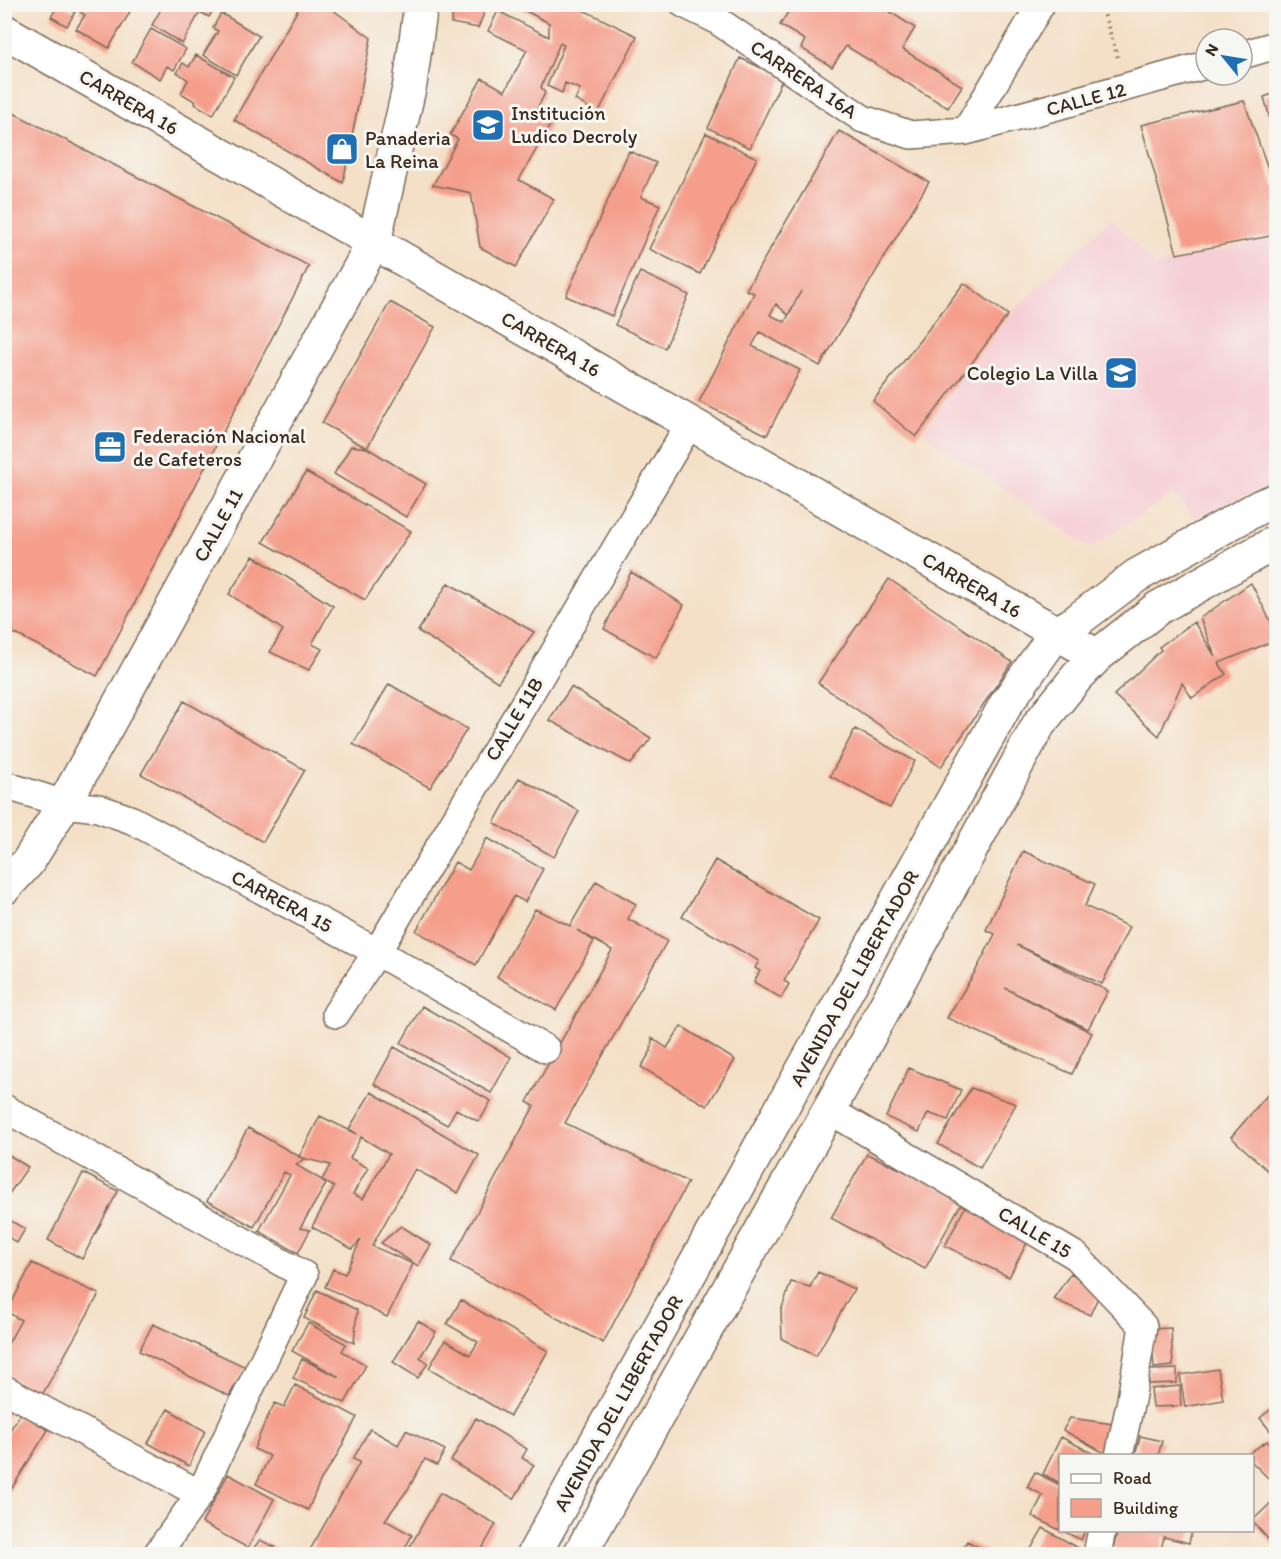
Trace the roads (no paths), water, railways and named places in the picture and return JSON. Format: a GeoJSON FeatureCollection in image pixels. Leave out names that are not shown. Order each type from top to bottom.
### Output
{"type":"FeatureCollection","features":[{"type":"Feature","properties":{"kind":"main road","name":"CALLE 11"},"geometry":{"type":"LineString","coordinates":[[4,888],[28,862],[64,804],[374,242],[410,84],[420,4]]}},
{"type":"Feature","properties":{"kind":"main road","name":"CARRERA 16"},"geometry":{"type":"LineString","coordinates":[[4,31],[1097,656]]}},
{"type":"Feature","properties":{"kind":"main road","name":"AVENIDA DEL LIBERTADOR"},"geometry":{"type":"LineString","coordinates":[[534,1554],[1006,704],[1056,633],[1071,625],[1136,576],[1261,506],[1276,500]]}},
{"type":"Feature","properties":{"kind":"main road","name":"AVENIDA DEL LIBERTADOR"},"geometry":{"type":"LineString","coordinates":[[580,1554],[829,1110],[1039,724],[1097,656],[1158,608],[1276,542]]}},
{"type":"Feature","properties":{"kind":"street","name":"CARRERA 16A"},"geometry":{"type":"LineString","coordinates":[[684,4],[719,12],[863,119],[911,135],[966,131]]}},
{"type":"Feature","properties":{"kind":"street"},"geometry":{"type":"LineString","coordinates":[[966,131],[1041,4]]}},
{"type":"Feature","properties":{"kind":"street"},"geometry":{"type":"LineString","coordinates":[[1254,51],[1276,45]]}},
{"type":"Feature","properties":{"kind":"street","name":"CALLE 12"},"geometry":{"type":"LineString","coordinates":[[966,131],[1194,68]]}},
{"type":"Feature","properties":{"kind":"street","name":"CALLE 11B"},"geometry":{"type":"LineString","coordinates":[[336,1014],[376,952],[690,423]]}},
{"type":"Feature","properties":{"kind":"street","name":"CARRERA 15"},"geometry":{"type":"LineString","coordinates":[[4,784],[64,804],[98,808],[132,820],[376,952],[546,1049]]}},
{"type":"Feature","properties":{"kind":"street"},"geometry":{"type":"LineString","coordinates":[[4,1108],[304,1275],[200,1494],[157,1554]]}},
{"type":"Feature","properties":{"kind":"street","name":"CALLE 15"},"geometry":{"type":"LineString","coordinates":[[829,1110],[1076,1256],[1143,1326],[1119,1454]]}},
{"type":"Feature","properties":{"kind":"street"},"geometry":{"type":"LineString","coordinates":[[4,1389],[200,1494]]}},
{"type":"Feature","properties":{"kind":"street"},"geometry":{"type":"LineString","coordinates":[[1097,1554],[1101,1532]]}},
{"type":"Feature","properties":{"kind":"place","name":"Institución Ludico Decroly"},"geometry":{"type":"Point","coordinates":[488,125]}},
{"type":"Feature","properties":{"kind":"place","name":"Panaderia La Reina"},"geometry":{"type":"Point","coordinates":[342,149]}},
{"type":"Feature","properties":{"kind":"place","name":"Colegio La Villa"},"geometry":{"type":"Point","coordinates":[1121,373]}},
{"type":"Feature","properties":{"kind":"place","name":"Federación Nacional de Cafeteros"},"geometry":{"type":"Point","coordinates":[110,447]}}]}
